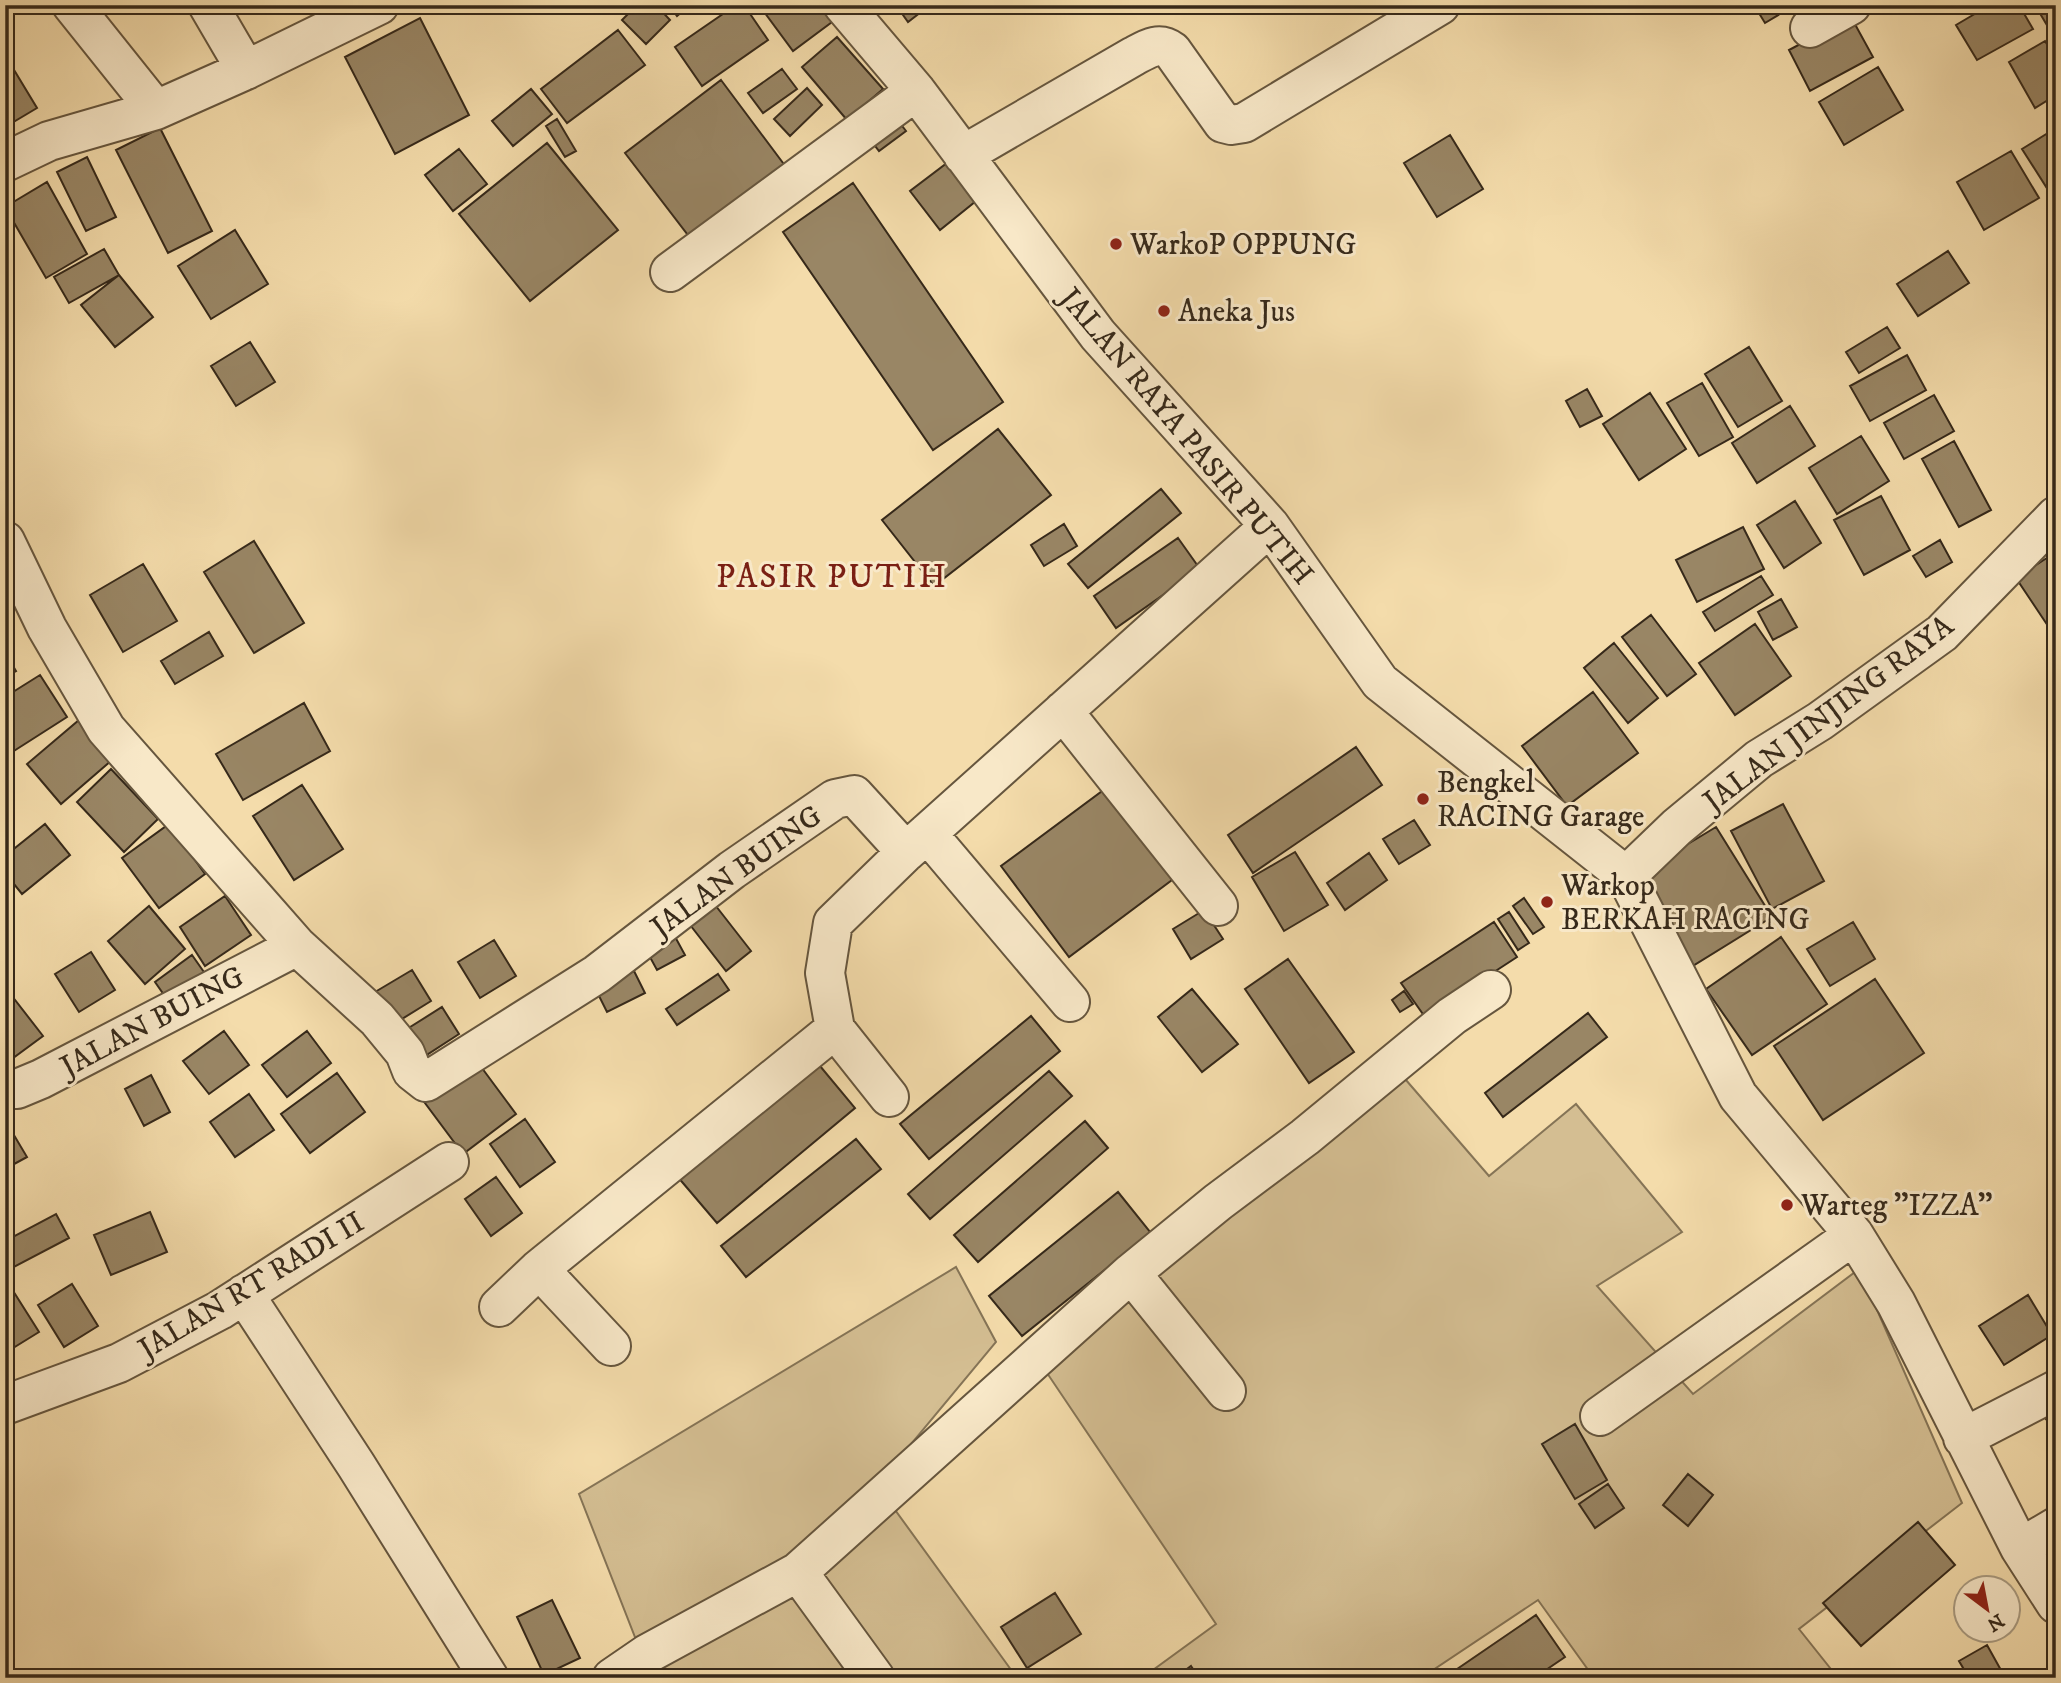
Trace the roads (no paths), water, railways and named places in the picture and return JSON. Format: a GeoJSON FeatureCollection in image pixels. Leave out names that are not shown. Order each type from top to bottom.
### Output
{"type":"FeatureCollection","features":[{"type":"Feature","properties":{"kind":"street"},"geometry":{"type":"LineString","coordinates":[[72,5],[156,110]]}},
{"type":"Feature","properties":{"kind":"street"},"geometry":{"type":"LineString","coordinates":[[208,5],[246,70]]}},
{"type":"Feature","properties":{"kind":"street"},"geometry":{"type":"LineString","coordinates":[[5,162],[49,141],[156,110],[246,70],[379,5]]}},
{"type":"Feature","properties":{"kind":"street","name":"JALAN RAYA PASIR PUTIH"},"geometry":{"type":"LineString","coordinates":[[843,5],[916,91],[1098,335],[1270,526],[1380,682],[1626,876],[1738,1096],[1854,1234],[1896,1303],[2020,1548],[2056,1604]]}},
{"type":"Feature","properties":{"kind":"street"},"geometry":{"type":"LineString","coordinates":[[963,155],[1134,56],[1162,45],[1172,51],[1223,123],[1244,123],[1440,5]]}},
{"type":"Feature","properties":{"kind":"street"},"geometry":{"type":"LineString","coordinates":[[1811,28],[1851,5]]}},
{"type":"Feature","properties":{"kind":"street"},"geometry":{"type":"LineString","coordinates":[[670,272],[916,91]]}},
{"type":"Feature","properties":{"kind":"street","name":"JALAN JINJING RAYA"},"geometry":{"type":"LineString","coordinates":[[1626,876],[1677,827],[1759,760],[1821,721],[1942,634],[2056,516]]}},
{"type":"Feature","properties":{"kind":"street"},"geometry":{"type":"LineString","coordinates":[[889,1097],[835,1029],[825,973],[833,923],[916,843],[1270,526]]}},
{"type":"Feature","properties":{"kind":"street"},"geometry":{"type":"LineString","coordinates":[[5,541],[47,628],[106,729],[297,946]]}},
{"type":"Feature","properties":{"kind":"street"},"geometry":{"type":"LineString","coordinates":[[1063,711],[1218,906]]}},
{"type":"Feature","properties":{"kind":"street","name":"JALAN BUING"},"geometry":{"type":"LineString","coordinates":[[5,1088],[17,1089],[41,1079],[297,946],[377,1019],[405,1053],[412,1071],[426,1082],[597,974],[732,870],[835,799],[855,795],[916,843]]}},
{"type":"Feature","properties":{"kind":"street"},"geometry":{"type":"LineString","coordinates":[[916,843],[1070,1002]]}},
{"type":"Feature","properties":{"kind":"street"},"geometry":{"type":"LineString","coordinates":[[612,1678],[648,1654],[798,1572],[1131,1273],[1452,1016],[1491,990]]}},
{"type":"Feature","properties":{"kind":"street"},"geometry":{"type":"LineString","coordinates":[[499,1307],[539,1269],[835,1029]]}},
{"type":"Feature","properties":{"kind":"street","name":"JALAN RT RADI II"},"geometry":{"type":"LineString","coordinates":[[5,1405],[120,1363],[220,1310],[449,1162]]}},
{"type":"Feature","properties":{"kind":"street"},"geometry":{"type":"LineString","coordinates":[[1600,1416],[1854,1234]]}},
{"type":"Feature","properties":{"kind":"street"},"geometry":{"type":"LineString","coordinates":[[539,1269],[611,1346]]}},
{"type":"Feature","properties":{"kind":"street"},"geometry":{"type":"LineString","coordinates":[[1131,1273],[1226,1391]]}},
{"type":"Feature","properties":{"kind":"street"},"geometry":{"type":"LineString","coordinates":[[244,1294],[356,1465],[489,1678]]}},
{"type":"Feature","properties":{"kind":"street"},"geometry":{"type":"LineString","coordinates":[[1963,1438],[2056,1390]]}},
{"type":"Feature","properties":{"kind":"street"},"geometry":{"type":"LineString","coordinates":[[2020,1548],[2056,1527]]}},
{"type":"Feature","properties":{"kind":"street"},"geometry":{"type":"LineString","coordinates":[[798,1572],[875,1678]]}},
{"type":"Feature","properties":{"kind":"place","name":"WarkoP OPPUNG"},"geometry":{"type":"Point","coordinates":[1116,244]}},
{"type":"Feature","properties":{"kind":"place","name":"Aneka Jus"},"geometry":{"type":"Point","coordinates":[1164,311]}},
{"type":"Feature","properties":{"kind":"place","name":"Bengkel RACING Garage"},"geometry":{"type":"Point","coordinates":[1423,799]}},
{"type":"Feature","properties":{"kind":"place","name":"Warkop BERKAH RACING"},"geometry":{"type":"Point","coordinates":[1547,902]}},
{"type":"Feature","properties":{"kind":"place","name":"Warteg \"IZZA\""},"geometry":{"type":"Point","coordinates":[1787,1205]}},
{"type":"Feature","properties":{"kind":"district","name":"PASIR PUTIH"},"geometry":{"type":"Point","coordinates":[832,575]}}]}
